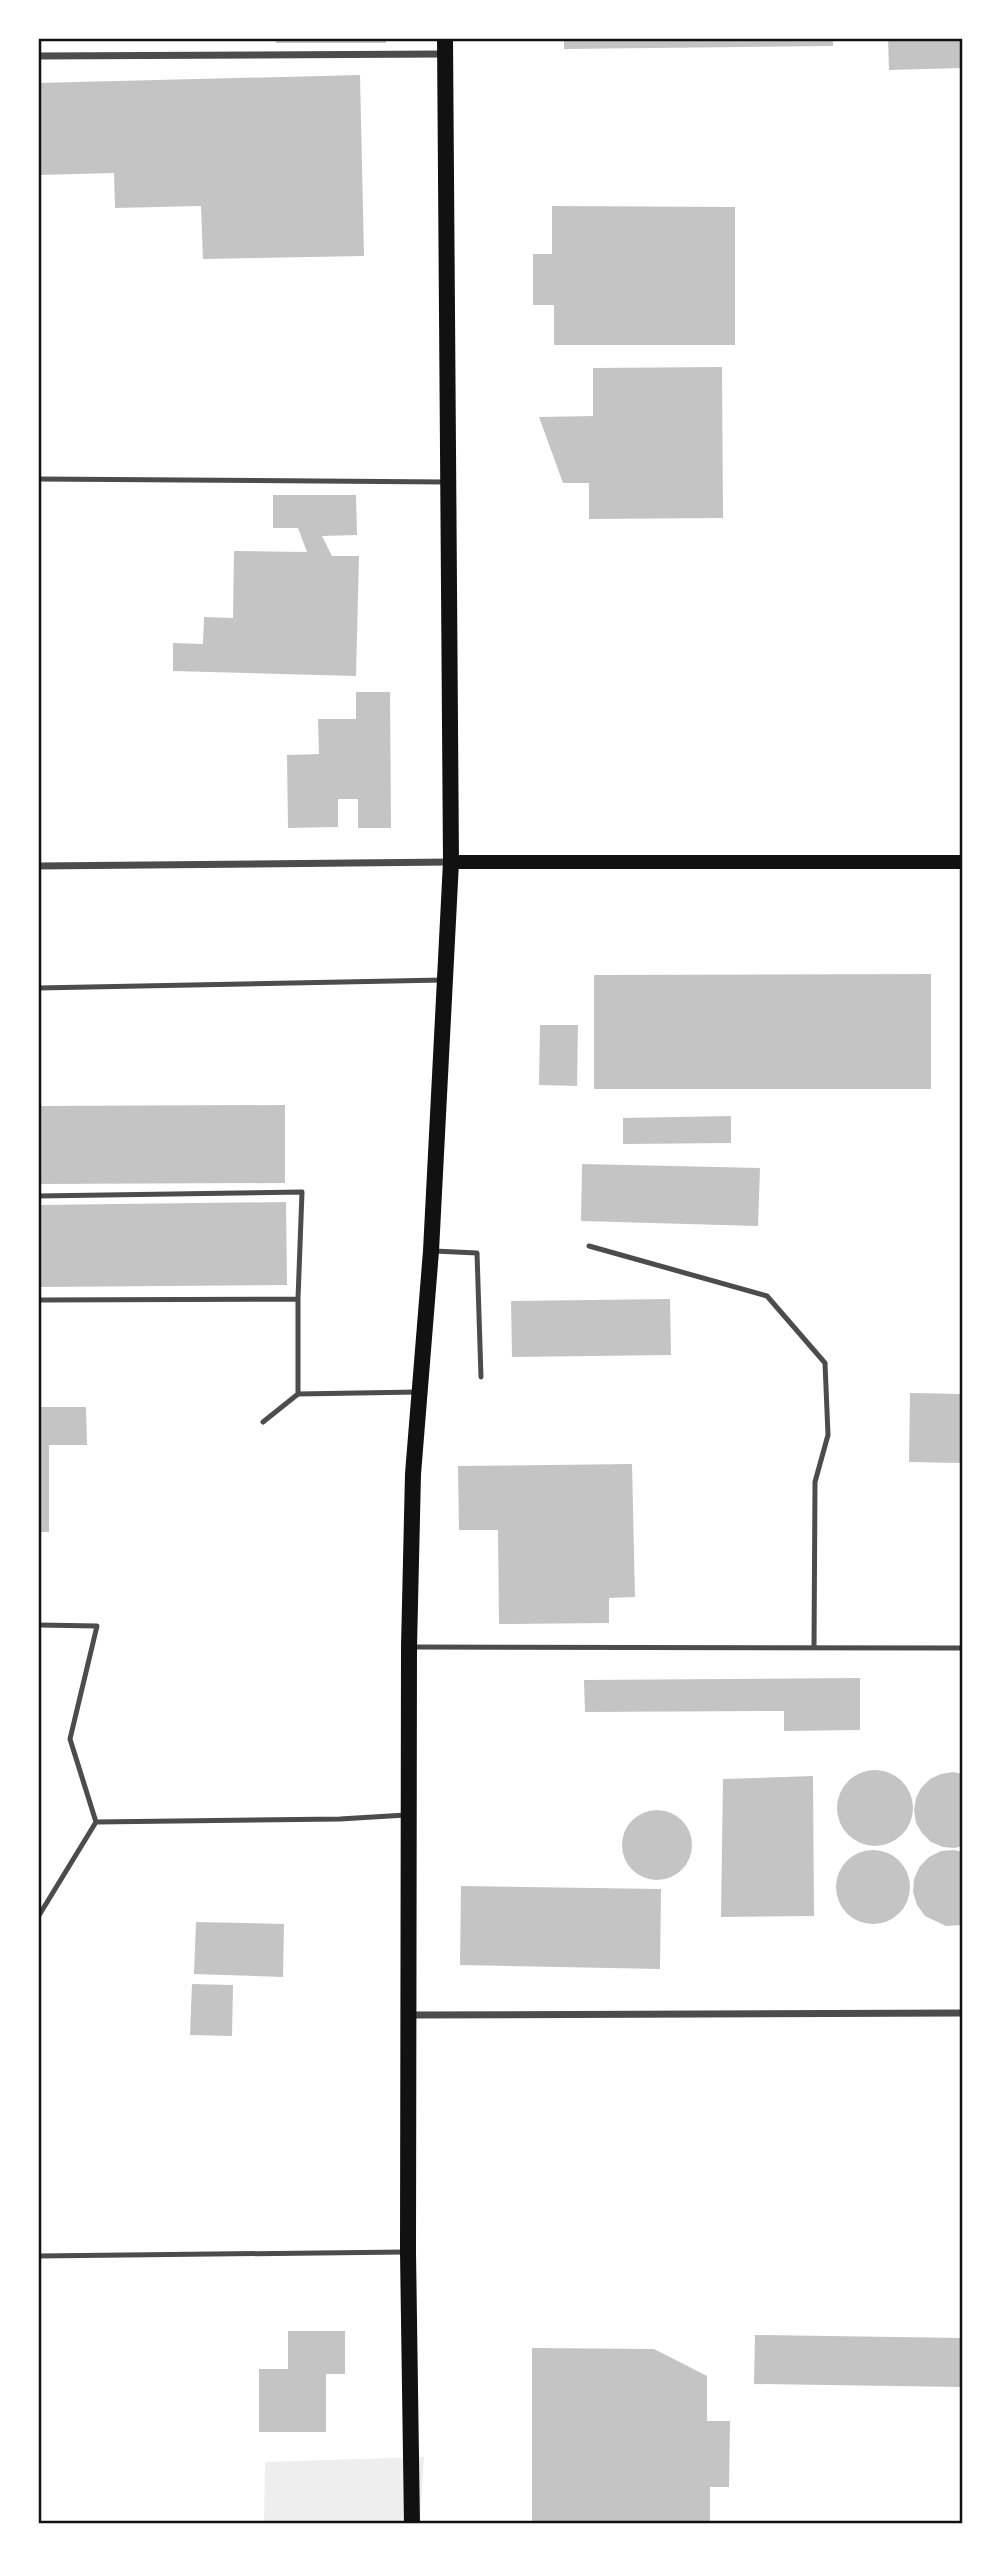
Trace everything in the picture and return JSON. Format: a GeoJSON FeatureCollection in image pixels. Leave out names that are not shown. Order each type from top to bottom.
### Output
{"type":"FeatureCollection","features":[{"type":"Feature","properties":{"kind":"main road"},"geometry":{"type":"LineString","coordinates":[[412,2524],[408,2252],[413,1474],[431,1251],[451,862],[445,46]]}},
{"type":"Feature","properties":{"kind":"main road"},"geometry":{"type":"LineString","coordinates":[[451,862],[962,862]]}},
{"type":"Feature","properties":{"kind":"street"},"geometry":{"type":"LineString","coordinates":[[38,57],[445,46]]}},
{"type":"Feature","properties":{"kind":"street"},"geometry":{"type":"LineString","coordinates":[[38,866],[451,862]]}},
{"type":"Feature","properties":{"kind":"street"},"geometry":{"type":"LineString","coordinates":[[409,2015],[962,2013]]}},
{"type":"Feature","properties":{"kind":"lane"},"geometry":{"type":"LineString","coordinates":[[38,479],[448,482]]}},
{"type":"Feature","properties":{"kind":"lane"},"geometry":{"type":"LineString","coordinates":[[38,988],[446,980]]}},
{"type":"Feature","properties":{"kind":"lane"},"geometry":{"type":"LineString","coordinates":[[38,1196],[302,1192],[298,1394]]}},
{"type":"Feature","properties":{"kind":"lane"},"geometry":{"type":"LineString","coordinates":[[589,1246],[767,1296],[825,1363],[828,1435],[815,1482],[814,1648]]}},
{"type":"Feature","properties":{"kind":"lane"},"geometry":{"type":"LineString","coordinates":[[431,1251],[477,1253],[481,1377]]}},
{"type":"Feature","properties":{"kind":"lane"},"geometry":{"type":"LineString","coordinates":[[38,1300],[298,1299]]}},
{"type":"Feature","properties":{"kind":"lane"},"geometry":{"type":"LineString","coordinates":[[263,1422],[298,1394],[419,1392]]}},
{"type":"Feature","properties":{"kind":"lane"},"geometry":{"type":"LineString","coordinates":[[38,1625],[97,1626],[70,1739],[96,1822],[38,1917]]}},
{"type":"Feature","properties":{"kind":"lane"},"geometry":{"type":"LineString","coordinates":[[410,1647],[962,1648]]}},
{"type":"Feature","properties":{"kind":"lane"},"geometry":{"type":"LineString","coordinates":[[96,1822],[340,1819],[409,1815]]}},
{"type":"Feature","properties":{"kind":"lane"},"geometry":{"type":"LineString","coordinates":[[38,2256],[408,2252]]}},
{"type":"Feature","properties":{"kind":"shaded area"},"geometry":{"type":"Polygon","coordinates":[[[424,2457],[420,2523],[264,2524],[265,2462],[424,2457]]]}},
{"type":"Feature","properties":{"kind":"building"},"geometry":{"type":"Polygon","coordinates":[[[276,38],[386,38],[386,43],[276,43],[276,38]]]}},
{"type":"Feature","properties":{"kind":"building"},"geometry":{"type":"Polygon","coordinates":[[[564,38],[833,38],[833,46],[564,49],[564,38]]]}},
{"type":"Feature","properties":{"kind":"building"},"geometry":{"type":"Polygon","coordinates":[[[888,38],[962,38],[962,68],[889,70],[888,38]]]}},
{"type":"Feature","properties":{"kind":"building"},"geometry":{"type":"Polygon","coordinates":[[[360,75],[364,256],[203,259],[201,206],[115,208],[114,173],[38,175],[38,83],[360,75]]]}},
{"type":"Feature","properties":{"kind":"building"},"geometry":{"type":"Polygon","coordinates":[[[552,206],[735,207],[735,345],[554,345],[554,305],[533,305],[533,254],[552,254],[552,206]]]}},
{"type":"Feature","properties":{"kind":"building"},"geometry":{"type":"Polygon","coordinates":[[[722,367],[723,518],[589,519],[589,483],[563,483],[539,417],[593,416],[593,368],[722,367]]]}},
{"type":"Feature","properties":{"kind":"building"},"geometry":{"type":"Polygon","coordinates":[[[273,495],[356,495],[357,535],[322,536],[332,556],[359,556],[356,676],[173,671],[173,643],[203,644],[204,617],[233,618],[234,551],[307,552],[298,528],[273,528],[273,495]]]}},
{"type":"Feature","properties":{"kind":"building"},"geometry":{"type":"Polygon","coordinates":[[[356,692],[390,692],[391,828],[358,828],[358,799],[338,799],[338,827],[288,828],[287,755],[319,754],[318,719],[356,719],[356,692]]]}},
{"type":"Feature","properties":{"kind":"building"},"geometry":{"type":"Polygon","coordinates":[[[931,974],[931,1089],[594,1089],[594,975],[931,974]]]}},
{"type":"Feature","properties":{"kind":"building"},"geometry":{"type":"Polygon","coordinates":[[[540,1025],[578,1025],[577,1086],[539,1085],[540,1025]]]}},
{"type":"Feature","properties":{"kind":"building"},"geometry":{"type":"Polygon","coordinates":[[[285,1105],[285,1183],[38,1184],[38,1106],[285,1105]]]}},
{"type":"Feature","properties":{"kind":"building"},"geometry":{"type":"Polygon","coordinates":[[[731,1116],[731,1143],[623,1144],[623,1118],[731,1116]]]}},
{"type":"Feature","properties":{"kind":"building"},"geometry":{"type":"Polygon","coordinates":[[[582,1164],[760,1168],[758,1226],[581,1221],[582,1164]]]}},
{"type":"Feature","properties":{"kind":"building"},"geometry":{"type":"Polygon","coordinates":[[[286,1202],[287,1285],[38,1287],[38,1205],[286,1202]]]}},
{"type":"Feature","properties":{"kind":"building"},"geometry":{"type":"Polygon","coordinates":[[[670,1299],[671,1355],[512,1357],[511,1301],[670,1299]]]}},
{"type":"Feature","properties":{"kind":"building"},"geometry":{"type":"Polygon","coordinates":[[[910,1393],[962,1394],[962,1463],[909,1462],[910,1393]]]}},
{"type":"Feature","properties":{"kind":"building"},"geometry":{"type":"Polygon","coordinates":[[[38,1407],[86,1407],[87,1445],[49,1445],[49,1532],[38,1532],[38,1407]]]}},
{"type":"Feature","properties":{"kind":"building"},"geometry":{"type":"Polygon","coordinates":[[[632,1464],[635,1597],[609,1598],[609,1623],[499,1624],[498,1530],[459,1530],[458,1466],[632,1464]]]}},
{"type":"Feature","properties":{"kind":"building"},"geometry":{"type":"Polygon","coordinates":[[[860,1678],[860,1730],[784,1731],[784,1711],[585,1712],[584,1680],[860,1678]]]}},
{"type":"Feature","properties":{"kind":"building"},"geometry":{"type":"Polygon","coordinates":[[[868,1770],[882,1770],[896,1776],[907,1787],[911,1793],[911,1823],[902,1835],[890,1844],[868,1846],[854,1840],[843,1829],[837,1815],[837,1801],[843,1787],[854,1776],[868,1770]]]}},
{"type":"Feature","properties":{"kind":"building"},"geometry":{"type":"Polygon","coordinates":[[[953,1772],[962,1774],[962,1846],[955,1848],[931,1842],[916,1823],[914,1810],[921,1788],[930,1779],[953,1772]]]}},
{"type":"Feature","properties":{"kind":"building"},"geometry":{"type":"Polygon","coordinates":[[[813,1776],[814,1916],[721,1917],[723,1779],[813,1776]]]}},
{"type":"Feature","properties":{"kind":"building"},"geometry":{"type":"Polygon","coordinates":[[[664,1810],[677,1816],[686,1825],[690,1831],[690,1859],[682,1870],[671,1878],[650,1880],[632,1870],[624,1859],[622,1838],[632,1820],[643,1812],[664,1810]]]}},
{"type":"Feature","properties":{"kind":"building"},"geometry":{"type":"Polygon","coordinates":[[[866,1850],[880,1850],[894,1856],[904,1866],[910,1887],[908,1901],[894,1918],[880,1924],[866,1924],[852,1918],[842,1908],[836,1894],[836,1880],[842,1866],[852,1856],[866,1850]]]}},
{"type":"Feature","properties":{"kind":"building"},"geometry":{"type":"Polygon","coordinates":[[[941,1851],[962,1852],[962,1925],[946,1926],[925,1916],[917,1905],[913,1892],[914,1879],[920,1866],[929,1857],[941,1851]]]}},
{"type":"Feature","properties":{"kind":"building"},"geometry":{"type":"Polygon","coordinates":[[[461,1886],[661,1889],[660,1969],[460,1965],[461,1886]]]}},
{"type":"Feature","properties":{"kind":"building"},"geometry":{"type":"Polygon","coordinates":[[[196,1922],[284,1924],[283,1977],[194,1974],[196,1922]]]}},
{"type":"Feature","properties":{"kind":"building"},"geometry":{"type":"Polygon","coordinates":[[[192,1984],[233,1985],[232,2036],[190,2035],[192,1984]]]}},
{"type":"Feature","properties":{"kind":"building"},"geometry":{"type":"Polygon","coordinates":[[[288,2331],[345,2331],[345,2374],[326,2374],[326,2432],[259,2432],[259,2369],[288,2369],[288,2331]]]}},
{"type":"Feature","properties":{"kind":"building"},"geometry":{"type":"Polygon","coordinates":[[[755,2335],[962,2338],[962,2387],[754,2384],[755,2335]]]}},
{"type":"Feature","properties":{"kind":"building"},"geometry":{"type":"Polygon","coordinates":[[[532,2348],[654,2349],[707,2376],[707,2421],[730,2421],[729,2487],[710,2487],[710,2524],[532,2524],[532,2348]]]}}]}
